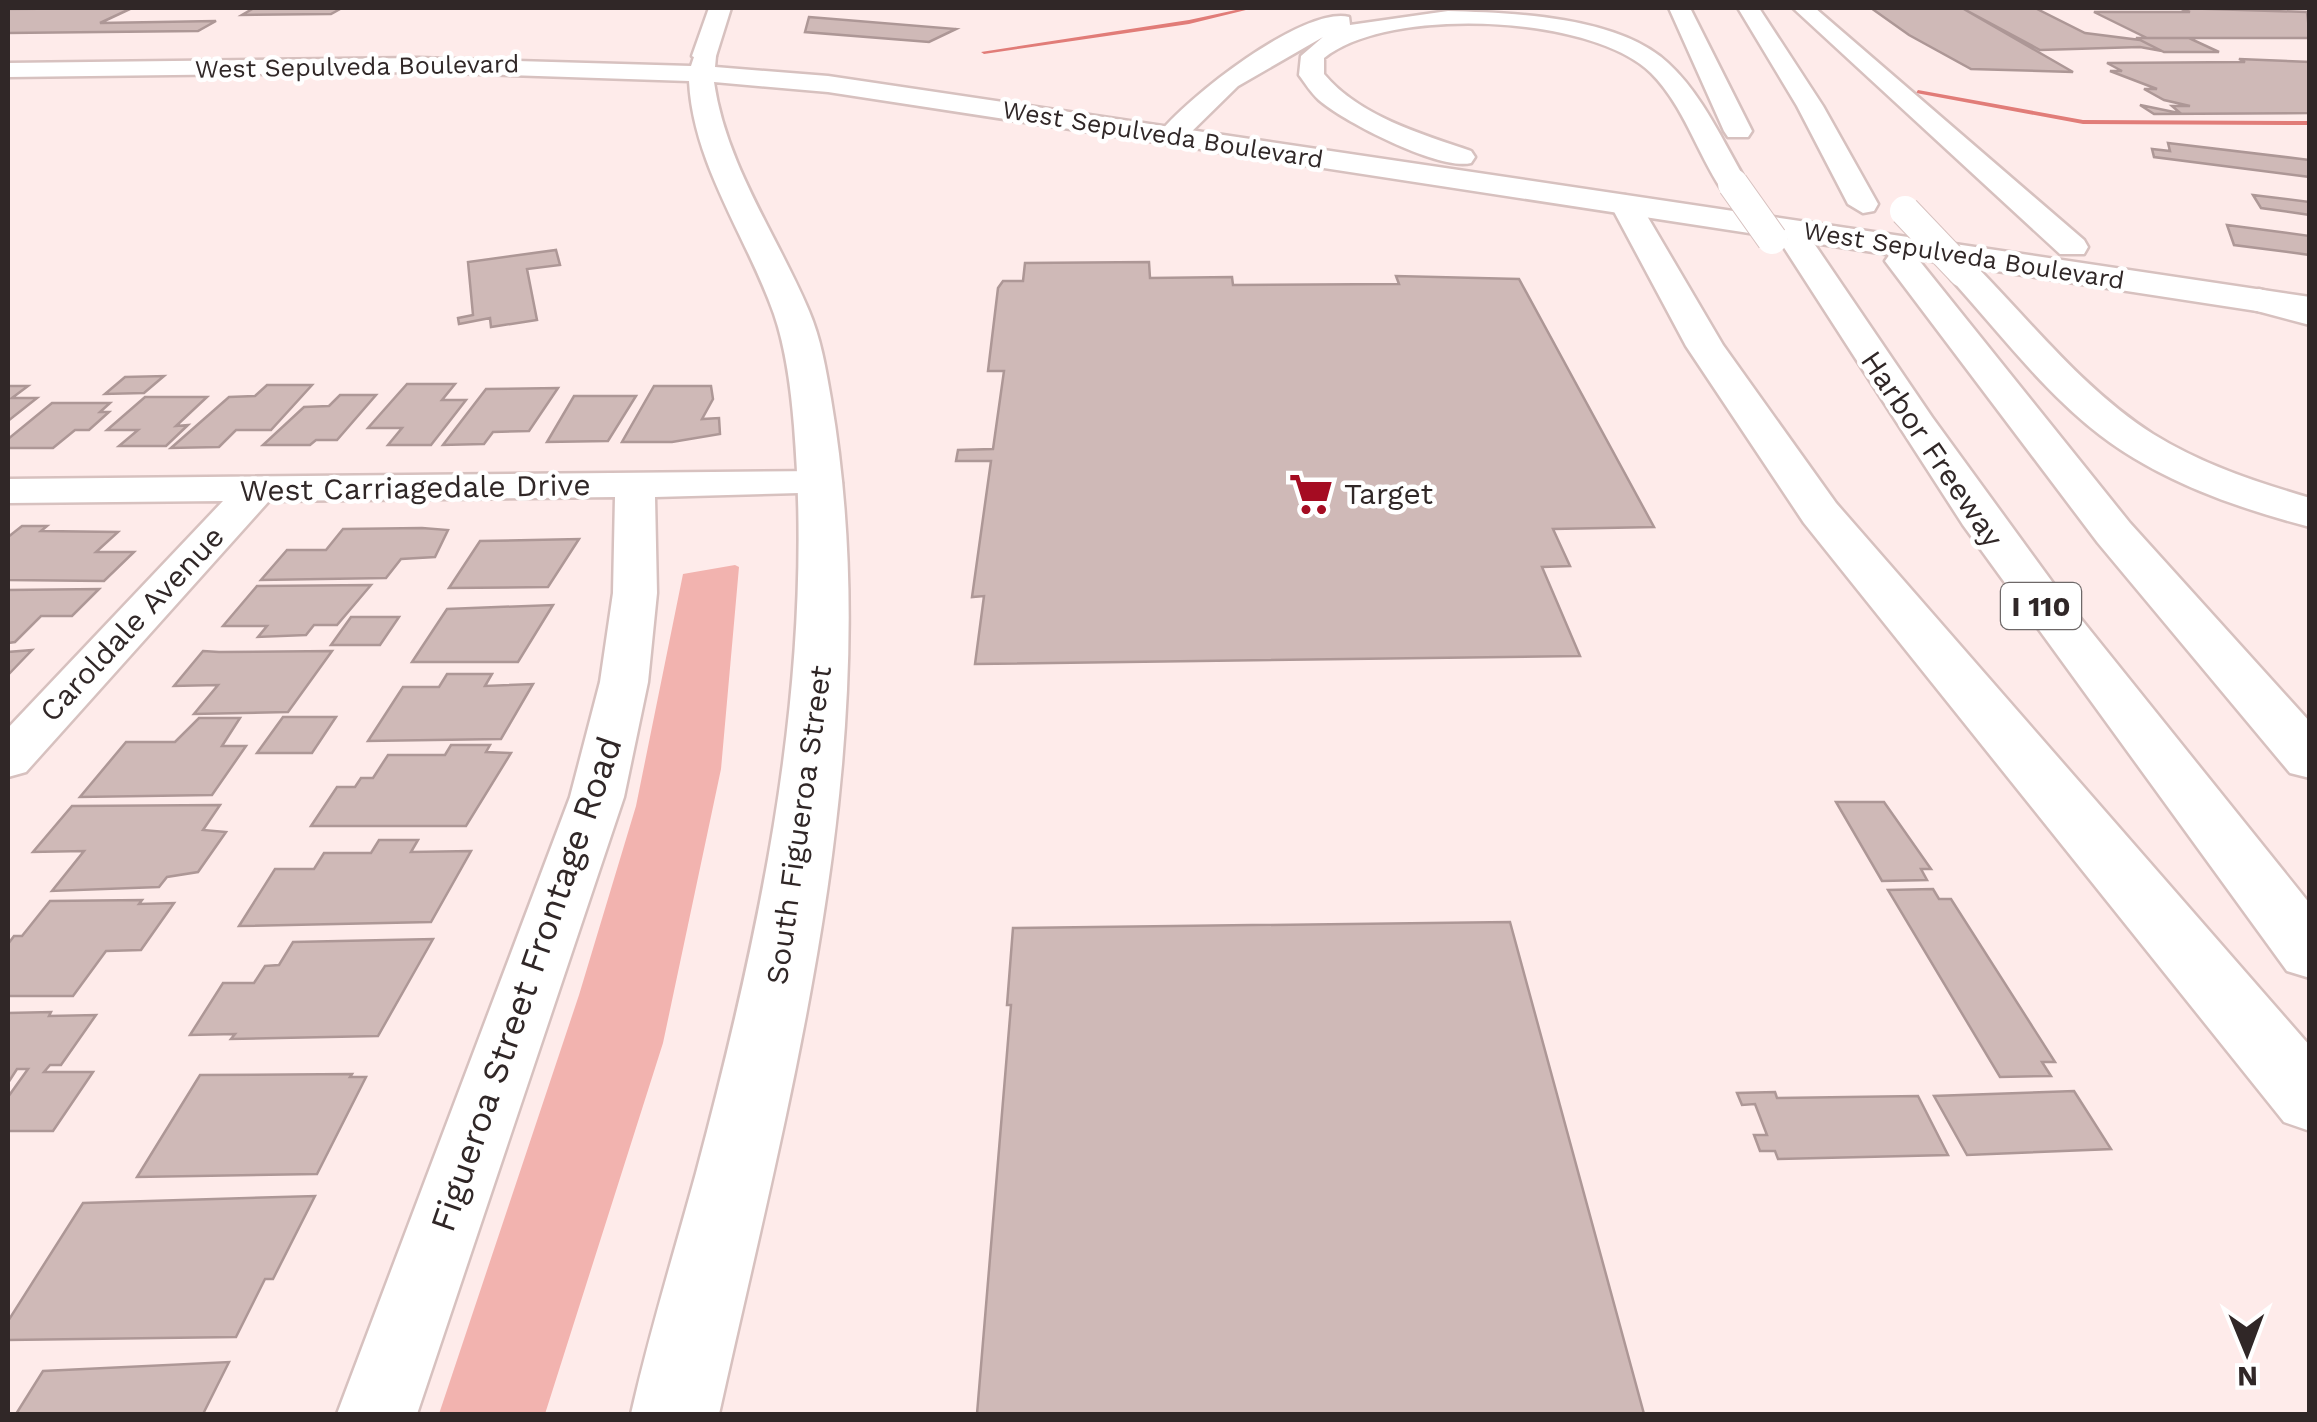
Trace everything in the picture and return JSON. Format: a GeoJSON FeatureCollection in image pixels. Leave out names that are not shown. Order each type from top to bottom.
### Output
{"type":"FeatureCollection","features":[{"type":"Feature","properties":{"kind":"main road","name":"South Figueroa Street"},"geometry":{"type":"LineString","coordinates":[[674,1414],[779,977],[820,718],[824,638],[822,483],[807,367],[731,113],[702,63],[720,8]]}},
{"type":"Feature","properties":{"kind":"main road"},"geometry":{"type":"LineString","coordinates":[[1182,126],[1197,108],[1296,38],[1350,20],[1443,8]]}},
{"type":"Feature","properties":{"kind":"main road","name":"Harbor Freeway"},"geometry":{"type":"LineString","coordinates":[[1678,8],[1784,241],[2122,714],[2310,952]]}},
{"type":"Feature","properties":{"kind":"main road"},"geometry":{"type":"LineString","coordinates":[[1748,8],[1810,106],[1864,204],[1902,260],[2114,533],[2310,759]]}},
{"type":"Feature","properties":{"kind":"main road"},"geometry":{"type":"LineString","coordinates":[[1803,8],[2072,247]]}},
{"type":"Feature","properties":{"kind":"main road"},"geometry":{"type":"LineString","coordinates":[[1461,157],[1392,132],[1330,98],[1312,74],[1311,62],[1318,50],[1336,38],[1360,31],[1440,20],[1533,25],[1617,44],[1665,71],[1752,175]]}},
{"type":"Feature","properties":{"kind":"main road","name":"West Sepulveda Boulevard"},"geometry":{"type":"LineString","coordinates":[[8,57],[545,50],[702,63],[828,84],[1461,157],[2310,282]]}},
{"type":"Feature","properties":{"kind":"main road","name":"West Sepulveda Boulevard"},"geometry":{"type":"LineString","coordinates":[[8,70],[702,63],[832,66],[1624,204],[2259,300],[2310,311]]}},
{"type":"Feature","properties":{"kind":"main road"},"geometry":{"type":"LineString","coordinates":[[731,113],[828,84]]}},
{"type":"Feature","properties":{"kind":"main road"},"geometry":{"type":"LineString","coordinates":[[1810,106],[2088,403],[2138,442],[2229,488],[2310,513]]}},
{"type":"Feature","properties":{"kind":"main road"},"geometry":{"type":"LineString","coordinates":[[1624,204],[1705,346],[1820,512],[2310,1099]]}},
{"type":"Feature","properties":{"kind":"street","name":"West Carriagedale Drive"},"geometry":{"type":"LineString","coordinates":[[8,492],[822,483]]}},
{"type":"Feature","properties":{"kind":"street","name":"Figueroa Street Frontage Road"},"geometry":{"type":"LineString","coordinates":[[377,1414],[597,797],[626,664],[635,594],[635,486]]}},
{"type":"Feature","properties":{"kind":"street","name":"Caroldale Avenue"},"geometry":{"type":"LineString","coordinates":[[8,759],[256,490]]}},
{"type":"Feature","properties":{"kind":"shaded area"},"geometry":{"type":"Polygon","coordinates":[[[739,567],[721,769],[663,1043],[545,1414],[439,1414],[579,995],[636,806],[683,574],[739,567]]]}},
{"type":"Feature","properties":{"kind":"building"},"geometry":{"type":"Polygon","coordinates":[[[132,8],[100,23],[216,21],[198,31],[8,33],[8,9],[132,8]]]}},
{"type":"Feature","properties":{"kind":"building"},"geometry":{"type":"Polygon","coordinates":[[[254,8],[342,8],[331,14],[242,15],[254,8]]]}},
{"type":"Feature","properties":{"kind":"building"},"geometry":{"type":"Polygon","coordinates":[[[1871,8],[1962,8],[2073,72],[1971,69],[1909,35],[1871,8]]]}},
{"type":"Feature","properties":{"kind":"building"},"geometry":{"type":"Polygon","coordinates":[[[1962,8],[2035,8],[2085,33],[2140,40],[2162,51],[2140,47],[2040,50],[1962,8]]]}},
{"type":"Feature","properties":{"kind":"building"},"geometry":{"type":"Polygon","coordinates":[[[2179,8],[2307,12],[2310,38],[2147,38],[2094,12],[2190,12],[2179,8]]]}},
{"type":"Feature","properties":{"kind":"building"},"geometry":{"type":"Polygon","coordinates":[[[809,17],[956,29],[929,42],[805,32],[809,17]]]}},
{"type":"Feature","properties":{"kind":"building"},"geometry":{"type":"Polygon","coordinates":[[[2136,38],[2189,38],[2219,52],[2164,52],[2136,38]]]}},
{"type":"Feature","properties":{"kind":"building"},"geometry":{"type":"Polygon","coordinates":[[[2239,59],[2310,62],[2310,113],[2154,114],[2140,105],[2174,112],[2179,112],[2172,106],[2190,106],[2164,100],[2144,89],[2157,89],[2110,71],[2122,71],[2107,63],[2245,62],[2239,59]]]}},
{"type":"Feature","properties":{"kind":"building"},"geometry":{"type":"Polygon","coordinates":[[[2168,143],[2310,160],[2310,177],[2154,157],[2152,149],[2170,151],[2168,143]]]}},
{"type":"Feature","properties":{"kind":"building"},"geometry":{"type":"Polygon","coordinates":[[[2253,195],[2310,202],[2310,215],[2261,208],[2253,195]]]}},
{"type":"Feature","properties":{"kind":"building"},"geometry":{"type":"Polygon","coordinates":[[[2227,225],[2310,236],[2310,255],[2234,245],[2227,225]]]}},
{"type":"Feature","properties":{"kind":"building"},"geometry":{"type":"Polygon","coordinates":[[[556,250],[560,265],[527,269],[537,320],[491,327],[490,318],[459,324],[458,318],[473,315],[468,262],[556,250]]]}},
{"type":"Feature","properties":{"kind":"building","name":"Target"},"geometry":{"type":"Polygon","coordinates":[[[1149,262],[1150,278],[1232,277],[1233,285],[1399,284],[1396,276],[1519,279],[1654,527],[1553,529],[1570,566],[1542,567],[1580,656],[975,664],[984,596],[972,597],[991,461],[956,461],[958,450],[993,449],[1004,371],[988,371],[998,288],[1003,281],[1023,281],[1025,263],[1149,262]]]}},
{"type":"Feature","properties":{"kind":"building"},"geometry":{"type":"Polygon","coordinates":[[[164,376],[144,393],[105,394],[125,377],[164,376]]]}},
{"type":"Feature","properties":{"kind":"building"},"geometry":{"type":"Polygon","coordinates":[[[407,384],[455,384],[442,400],[466,400],[431,445],[388,445],[402,428],[368,428],[407,384]]]}},
{"type":"Feature","properties":{"kind":"building"},"geometry":{"type":"Polygon","coordinates":[[[267,385],[312,385],[271,430],[236,430],[219,447],[171,448],[229,397],[255,396],[267,385]]]}},
{"type":"Feature","properties":{"kind":"building"},"geometry":{"type":"Polygon","coordinates":[[[8,386],[28,386],[12,398],[37,398],[8,421],[8,386]]]}},
{"type":"Feature","properties":{"kind":"building"},"geometry":{"type":"Polygon","coordinates":[[[654,386],[711,386],[713,399],[702,419],[719,418],[720,434],[672,442],[622,442],[654,386]]]}},
{"type":"Feature","properties":{"kind":"building"},"geometry":{"type":"Polygon","coordinates":[[[558,388],[529,431],[493,432],[484,444],[443,445],[486,389],[558,388]]]}},
{"type":"Feature","properties":{"kind":"building"},"geometry":{"type":"Polygon","coordinates":[[[340,395],[376,395],[337,440],[316,440],[310,445],[263,445],[304,407],[329,406],[340,395]]]}},
{"type":"Feature","properties":{"kind":"building"},"geometry":{"type":"Polygon","coordinates":[[[574,396],[636,396],[608,441],[547,442],[574,396]]]}},
{"type":"Feature","properties":{"kind":"building"},"geometry":{"type":"Polygon","coordinates":[[[145,397],[207,397],[176,426],[188,425],[166,446],[119,446],[138,430],[107,430],[145,397]]]}},
{"type":"Feature","properties":{"kind":"building"},"geometry":{"type":"Polygon","coordinates":[[[52,403],[110,403],[100,412],[109,412],[89,430],[75,430],[53,448],[8,448],[8,439],[52,403]]]}},
{"type":"Feature","properties":{"kind":"building"},"geometry":{"type":"Polygon","coordinates":[[[22,526],[47,526],[41,531],[118,532],[96,552],[134,552],[104,581],[8,580],[8,537],[22,526]]]}},
{"type":"Feature","properties":{"kind":"building"},"geometry":{"type":"Polygon","coordinates":[[[343,529],[448,530],[435,557],[401,559],[386,578],[261,580],[287,550],[326,550],[343,529]]]}},
{"type":"Feature","properties":{"kind":"building"},"geometry":{"type":"Polygon","coordinates":[[[579,539],[548,587],[449,588],[480,541],[579,539]]]}},
{"type":"Feature","properties":{"kind":"building"},"geometry":{"type":"Polygon","coordinates":[[[371,585],[337,625],[314,625],[306,635],[258,637],[267,626],[223,626],[257,586],[371,585]]]}},
{"type":"Feature","properties":{"kind":"building"},"geometry":{"type":"Polygon","coordinates":[[[99,589],[72,616],[41,616],[15,642],[8,643],[8,590],[99,589]]]}},
{"type":"Feature","properties":{"kind":"building"},"geometry":{"type":"Polygon","coordinates":[[[553,605],[518,662],[412,662],[447,609],[553,605]]]}},
{"type":"Feature","properties":{"kind":"building"},"geometry":{"type":"Polygon","coordinates":[[[351,617],[399,617],[380,645],[331,645],[351,617]]]}},
{"type":"Feature","properties":{"kind":"building"},"geometry":{"type":"Polygon","coordinates":[[[32,650],[8,675],[8,652],[32,650]]]}},
{"type":"Feature","properties":{"kind":"building"},"geometry":{"type":"Polygon","coordinates":[[[203,651],[332,651],[288,712],[194,714],[218,685],[174,686],[203,651]]]}},
{"type":"Feature","properties":{"kind":"building"},"geometry":{"type":"Polygon","coordinates":[[[447,674],[492,674],[485,686],[533,684],[501,739],[368,741],[403,687],[439,687],[447,674]]]}},
{"type":"Feature","properties":{"kind":"building"},"geometry":{"type":"Polygon","coordinates":[[[283,717],[336,717],[312,753],[257,753],[283,717]]]}},
{"type":"Feature","properties":{"kind":"building"},"geometry":{"type":"Polygon","coordinates":[[[199,718],[240,718],[222,746],[246,746],[212,795],[80,797],[126,742],[175,742],[199,718]]]}},
{"type":"Feature","properties":{"kind":"building"},"geometry":{"type":"Polygon","coordinates":[[[451,745],[490,745],[486,752],[511,753],[466,826],[311,826],[337,787],[355,787],[361,778],[373,778],[388,755],[445,755],[451,745]]]}},
{"type":"Feature","properties":{"kind":"building"},"geometry":{"type":"Polygon","coordinates":[[[1836,802],[1884,802],[1931,869],[1921,869],[1927,880],[1882,881],[1836,802]]]}},
{"type":"Feature","properties":{"kind":"building"},"geometry":{"type":"Polygon","coordinates":[[[220,805],[203,830],[226,832],[198,872],[167,877],[159,887],[52,891],[84,851],[33,852],[72,806],[220,805]]]}},
{"type":"Feature","properties":{"kind":"building"},"geometry":{"type":"Polygon","coordinates":[[[379,840],[418,840],[411,852],[471,851],[431,922],[239,926],[275,869],[314,869],[324,853],[371,853],[379,840]]]}},
{"type":"Feature","properties":{"kind":"building"},"geometry":{"type":"Polygon","coordinates":[[[1933,889],[1939,899],[1951,899],[2055,1062],[2042,1062],[2051,1076],[2000,1077],[1888,890],[1933,889]]]}},
{"type":"Feature","properties":{"kind":"building"},"geometry":{"type":"Polygon","coordinates":[[[142,900],[139,904],[174,903],[141,950],[106,951],[73,996],[8,996],[8,944],[14,936],[22,936],[50,901],[142,900]]]}},
{"type":"Feature","properties":{"kind":"building"},"geometry":{"type":"Polygon","coordinates":[[[1510,922],[1644,1414],[977,1414],[1011,1005],[1007,1005],[1013,928],[1510,922]]]}},
{"type":"Feature","properties":{"kind":"building"},"geometry":{"type":"Polygon","coordinates":[[[433,939],[378,1036],[231,1039],[235,1034],[190,1035],[223,983],[254,983],[265,966],[279,965],[293,942],[433,939]]]}},
{"type":"Feature","properties":{"kind":"building"},"geometry":{"type":"Polygon","coordinates":[[[51,1012],[49,1016],[96,1015],[61,1065],[50,1065],[44,1072],[93,1072],[53,1131],[8,1131],[8,1097],[28,1069],[17,1069],[8,1083],[8,1013],[51,1012]]]}},
{"type":"Feature","properties":{"kind":"building"},"geometry":{"type":"Polygon","coordinates":[[[352,1074],[350,1077],[366,1077],[317,1174],[137,1177],[200,1075],[352,1074]]]}},
{"type":"Feature","properties":{"kind":"building"},"geometry":{"type":"Polygon","coordinates":[[[2074,1091],[2111,1149],[1967,1155],[1934,1096],[2074,1091]]]}},
{"type":"Feature","properties":{"kind":"building"},"geometry":{"type":"Polygon","coordinates":[[[1775,1092],[1777,1098],[1918,1096],[1948,1155],[1778,1159],[1775,1151],[1760,1151],[1754,1135],[1767,1135],[1755,1104],[1742,1105],[1737,1093],[1775,1092]]]}},
{"type":"Feature","properties":{"kind":"building"},"geometry":{"type":"Polygon","coordinates":[[[315,1196],[273,1279],[265,1279],[236,1337],[8,1340],[8,1321],[83,1203],[315,1196]]]}},
{"type":"Feature","properties":{"kind":"building"},"geometry":{"type":"Polygon","coordinates":[[[229,1362],[203,1414],[16,1414],[43,1371],[229,1362]]]}},
{"type":"Feature","properties":{"kind":"waterway"},"geometry":{"type":"LineString","coordinates":[[984,52],[1189,22],[1251,8]]}},
{"type":"Feature","properties":{"kind":"waterway"},"geometry":{"type":"LineString","coordinates":[[1918,92],[2083,122],[2310,123]]}},
{"type":"Feature","properties":{"kind":"place","name":"Target"},"geometry":{"type":"Point","coordinates":[1311,494]}}]}
